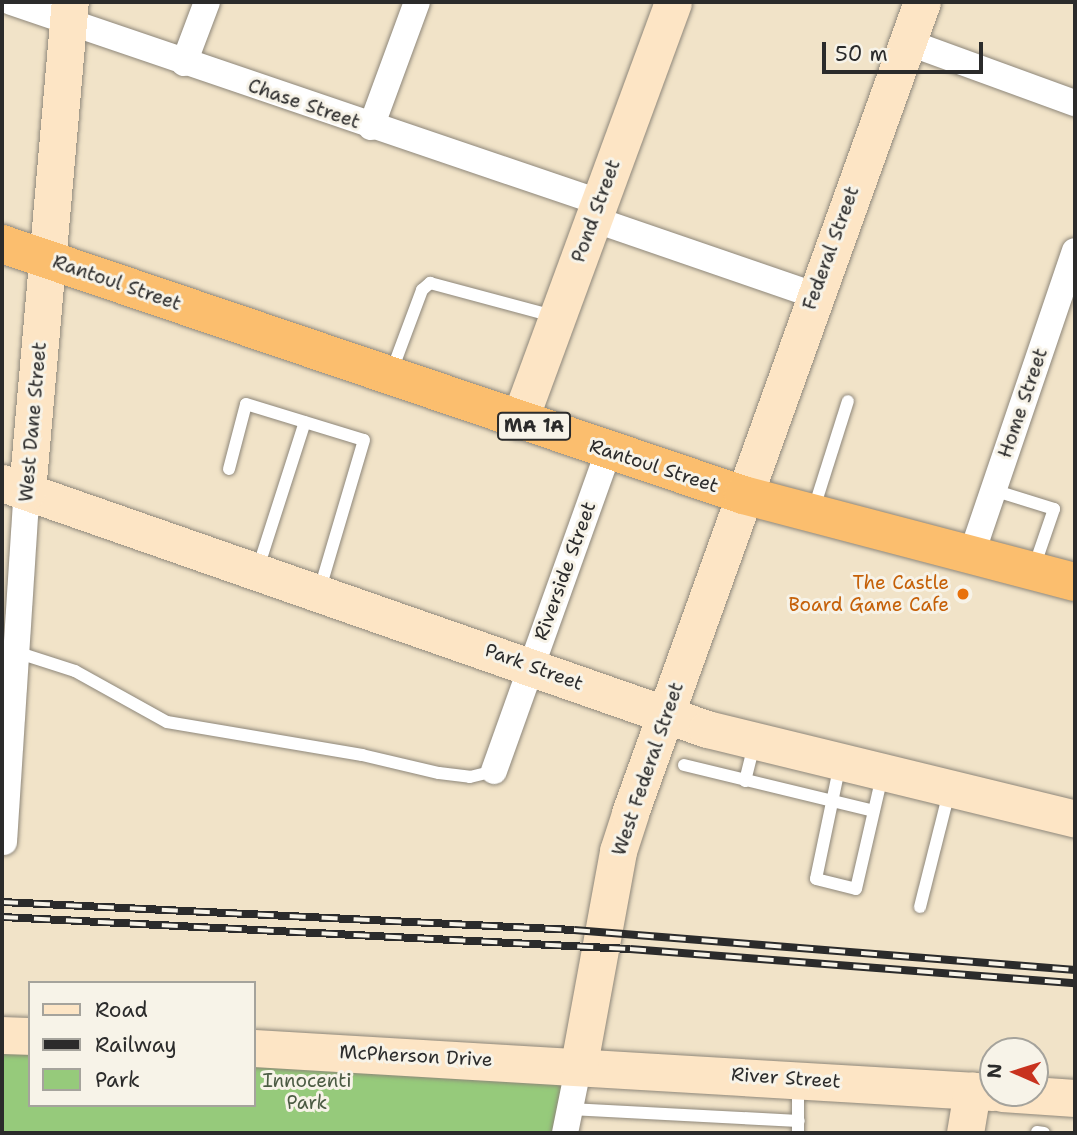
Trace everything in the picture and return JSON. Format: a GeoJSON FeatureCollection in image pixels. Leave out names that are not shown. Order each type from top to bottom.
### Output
{"type":"FeatureCollection","features":[{"type":"Feature","properties":{"kind":"highway","name":"Rantoul Street"},"geometry":{"type":"LineString","coordinates":[[2,244],[743,495],[811,515],[1075,582]]}},
{"type":"Feature","properties":{"kind":"street","name":"Chase Street"},"geometry":{"type":"LineString","coordinates":[[10,2],[69,12],[184,63],[371,127],[814,295]]}},
{"type":"Feature","properties":{"kind":"street"},"geometry":{"type":"LineString","coordinates":[[184,63],[207,2]]}},
{"type":"Feature","properties":{"kind":"street"},"geometry":{"type":"LineString","coordinates":[[371,127],[417,2]]}},
{"type":"Feature","properties":{"kind":"street","name":"Pond Street"},"geometry":{"type":"LineString","coordinates":[[519,421],[673,2]]}},
{"type":"Feature","properties":{"kind":"street","name":"Federal Street"},"geometry":{"type":"LineString","coordinates":[[743,495],[922,2]]}},
{"type":"Feature","properties":{"kind":"street","name":"West Dane Street"},"geometry":{"type":"LineString","coordinates":[[4,842],[7,728],[16,652],[14,487],[47,259],[69,12]]}},
{"type":"Feature","properties":{"kind":"street"},"geometry":{"type":"LineString","coordinates":[[907,42],[1075,103]]}},
{"type":"Feature","properties":{"kind":"street","name":"Home Street"},"geometry":{"type":"LineString","coordinates":[[971,556],[1075,251]]}},
{"type":"Feature","properties":{"kind":"street","name":"Riverside Street"},"geometry":{"type":"LineString","coordinates":[[494,771],[609,450]]}},
{"type":"Feature","properties":{"kind":"street","name":"Park Street"},"geometry":{"type":"LineString","coordinates":[[14,487],[532,665],[666,715],[755,741],[1075,819]]}},
{"type":"Feature","properties":{"kind":"street","name":"West Federal Street"},"geometry":{"type":"LineString","coordinates":[[568,1121],[618,851],[743,495]]}},
{"type":"Feature","properties":{"kind":"street"},"geometry":{"type":"LineString","coordinates":[[2,1035],[28,1036]]}},
{"type":"Feature","properties":{"kind":"street","name":"McPherson Drive"},"geometry":{"type":"LineString","coordinates":[[256,1048],[579,1064]]}},
{"type":"Feature","properties":{"kind":"street","name":"River Street"},"geometry":{"type":"LineString","coordinates":[[579,1064],[979,1091]]}},
{"type":"Feature","properties":{"kind":"street","name":"River Street"},"geometry":{"type":"LineString","coordinates":[[1049,1096],[1075,1098]]}},
{"type":"Feature","properties":{"kind":"street"},"geometry":{"type":"LineString","coordinates":[[965,1133],[980,1107]]}},
{"type":"Feature","properties":{"kind":"lane"},"geometry":{"type":"LineString","coordinates":[[390,376],[422,289],[430,283],[557,317]]}},
{"type":"Feature","properties":{"kind":"lane"},"geometry":{"type":"LineString","coordinates":[[811,515],[848,401]]}},
{"type":"Feature","properties":{"kind":"lane"},"geometry":{"type":"LineString","coordinates":[[229,469],[246,404],[364,440],[319,592]]}},
{"type":"Feature","properties":{"kind":"lane"},"geometry":{"type":"LineString","coordinates":[[257,571],[304,422]]}},
{"type":"Feature","properties":{"kind":"lane"},"geometry":{"type":"LineString","coordinates":[[993,490],[1054,509],[1033,571]]}},
{"type":"Feature","properties":{"kind":"lane"},"geometry":{"type":"LineString","coordinates":[[16,652],[75,671],[167,722],[362,755],[439,773],[470,777],[494,771]]}},
{"type":"Feature","properties":{"kind":"lane"},"geometry":{"type":"LineString","coordinates":[[745,781],[755,741]]}},
{"type":"Feature","properties":{"kind":"lane"},"geometry":{"type":"LineString","coordinates":[[840,762],[816,879],[856,889],[883,772]]}},
{"type":"Feature","properties":{"kind":"lane"},"geometry":{"type":"LineString","coordinates":[[684,765],[874,811]]}},
{"type":"Feature","properties":{"kind":"lane"},"geometry":{"type":"LineString","coordinates":[[920,907],[950,789]]}},
{"type":"Feature","properties":{"kind":"lane"},"geometry":{"type":"LineString","coordinates":[[568,1121],[798,1127],[798,1079]]}},
{"type":"Feature","properties":{"kind":"lane"},"geometry":{"type":"LineString","coordinates":[[1037,1132],[1044,1133]]}},
{"type":"Feature","properties":{"kind":"green space","name":"Innocenti Park"},"geometry":{"type":"Polygon","coordinates":[[[2,1035],[28,1036],[28,1107],[256,1107],[256,1048],[579,1064],[565,1133],[2,1133],[2,1035]]]}},
{"type":"Feature","properties":{"kind":"railway"},"geometry":{"type":"LineString","coordinates":[[2,902],[574,930],[1075,970]]}},
{"type":"Feature","properties":{"kind":"railway"},"geometry":{"type":"LineString","coordinates":[[2,917],[630,949],[1075,983]]}},
{"type":"Feature","properties":{"kind":"place","name":"The Castle Board Game Cafe"},"geometry":{"type":"Point","coordinates":[963,594]}}]}
